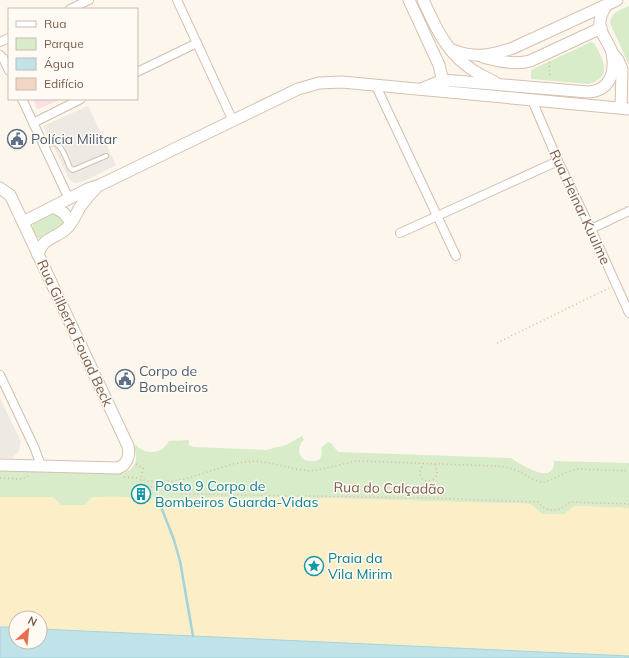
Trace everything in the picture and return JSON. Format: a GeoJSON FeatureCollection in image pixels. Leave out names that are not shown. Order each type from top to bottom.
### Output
{"type":"FeatureCollection","features":[{"type":"Feature","properties":{"kind":"street"},"geometry":{"type":"LineString","coordinates":[[72,8],[89,0]]}},
{"type":"Feature","properties":{"kind":"street"},"geometry":{"type":"LineString","coordinates":[[177,0],[233,121]]}},
{"type":"Feature","properties":{"kind":"street"},"geometry":{"type":"LineString","coordinates":[[408,0],[439,65],[445,92]]}},
{"type":"Feature","properties":{"kind":"street"},"geometry":{"type":"LineString","coordinates":[[423,0],[437,29],[447,45],[466,66],[499,85]]}},
{"type":"Feature","properties":{"kind":"street"},"geometry":{"type":"LineString","coordinates":[[480,56],[513,48],[617,0]]}},
{"type":"Feature","properties":{"kind":"street"},"geometry":{"type":"LineString","coordinates":[[606,6],[601,15],[601,28],[612,52],[618,60],[629,82]]}},
{"type":"Feature","properties":{"kind":"street"},"geometry":{"type":"LineString","coordinates":[[447,45],[459,52],[496,60],[525,63],[601,28]]}},
{"type":"Feature","properties":{"kind":"street"},"geometry":{"type":"LineString","coordinates":[[138,72],[197,43]]}},
{"type":"Feature","properties":{"kind":"street"},"geometry":{"type":"LineString","coordinates":[[419,90],[443,80],[595,92],[608,83],[611,78],[612,52]]}},
{"type":"Feature","properties":{"kind":"street"},"geometry":{"type":"LineString","coordinates":[[0,55],[8,69]]}},
{"type":"Feature","properties":{"kind":"street"},"geometry":{"type":"LineString","coordinates":[[23,222],[88,189],[100,185],[298,89],[319,83],[342,82],[625,108],[622,69]]}},
{"type":"Feature","properties":{"kind":"street"},"geometry":{"type":"LineString","coordinates":[[376,86],[456,256]]}},
{"type":"Feature","properties":{"kind":"street"},"geometry":{"type":"LineString","coordinates":[[22,100],[69,199],[71,212],[68,225]]}},
{"type":"Feature","properties":{"kind":"street"},"geometry":{"type":"LineString","coordinates":[[33,122],[79,100]]}},
{"type":"Feature","properties":{"kind":"street","name":"Rua Heinar Kuulme"},"geometry":{"type":"LineString","coordinates":[[532,100],[558,161],[629,313]]}},
{"type":"Feature","properties":{"kind":"street"},"geometry":{"type":"LineString","coordinates":[[400,233],[558,161]]}},
{"type":"Feature","properties":{"kind":"street"},"geometry":{"type":"LineString","coordinates":[[38,255],[40,248],[45,242],[62,232],[74,218],[85,200],[100,185]]}},
{"type":"Feature","properties":{"kind":"street","name":"Rua Gilberto Fouad Beck"},"geometry":{"type":"LineString","coordinates":[[0,188],[10,195],[32,240],[128,446],[128,459]]}},
{"type":"Feature","properties":{"kind":"street"},"geometry":{"type":"LineString","coordinates":[[53,207],[64,213],[68,225]]}},
{"type":"Feature","properties":{"kind":"street"},"geometry":{"type":"LineString","coordinates":[[591,229],[629,211]]}},
{"type":"Feature","properties":{"kind":"street"},"geometry":{"type":"LineString","coordinates":[[32,240],[45,242]]}},
{"type":"Feature","properties":{"kind":"street"},"geometry":{"type":"LineString","coordinates":[[0,375],[42,466]]}},
{"type":"Feature","properties":{"kind":"street"},"geometry":{"type":"LineString","coordinates":[[0,465],[42,466],[118,473],[128,459]]}},
{"type":"Feature","properties":{"kind":"lane"},"geometry":{"type":"LineString","coordinates":[[45,147],[52,143],[56,143],[60,147],[70,168],[73,170],[106,156]]}},
{"type":"Feature","properties":{"kind":"path"},"geometry":{"type":"LineString","coordinates":[[549,52],[549,89]]}},
{"type":"Feature","properties":{"kind":"path"},"geometry":{"type":"LineString","coordinates":[[497,343],[616,285]]}},
{"type":"Feature","properties":{"kind":"path"},"geometry":{"type":"LineString","coordinates":[[128,459],[143,468],[141,479]]}},
{"type":"Feature","properties":{"kind":"path"},"geometry":{"type":"LineString","coordinates":[[118,473],[147,481],[176,481],[233,464],[255,461],[309,471],[357,461],[503,466],[514,469],[534,480],[542,482],[572,470],[579,469],[629,471]]}},
{"type":"Feature","properties":{"kind":"path"},"geometry":{"type":"LineString","coordinates":[[423,464],[420,476],[428,481],[432,480],[436,476],[437,472],[435,464]]}},
{"type":"Feature","properties":{"kind":"path"},"geometry":{"type":"LineString","coordinates":[[0,478],[22,479],[31,474]]}},
{"type":"Feature","properties":{"kind":"path","name":"Rua do Calçadão"},"geometry":{"type":"LineString","coordinates":[[141,479],[140,485],[149,487],[182,486],[181,494],[420,498],[538,502],[541,506],[552,510],[558,510],[570,502],[629,504]]}},
{"type":"Feature","properties":{"kind":"shaded area"},"geometry":{"type":"Polygon","coordinates":[[[33,100],[59,100],[39,109],[37,109],[33,100]]]}},
{"type":"Feature","properties":{"kind":"shaded area"},"geometry":{"type":"Polygon","coordinates":[[[88,106],[116,165],[84,181],[75,183],[69,179],[43,126],[88,106]]]}},
{"type":"Feature","properties":{"kind":"shaded area"},"geometry":{"type":"Polygon","coordinates":[[[0,398],[21,442],[19,451],[12,458],[0,458],[0,398]]]}},
{"type":"Feature","properties":{"kind":"green space"},"geometry":{"type":"Polygon","coordinates":[[[629,6],[629,65],[610,23],[614,14],[629,6]]]}},
{"type":"Feature","properties":{"kind":"green space"},"geometry":{"type":"Polygon","coordinates":[[[591,42],[594,43],[604,64],[604,73],[595,82],[589,84],[531,79],[531,70],[591,42]]]}},
{"type":"Feature","properties":{"kind":"green space"},"geometry":{"type":"Polygon","coordinates":[[[54,212],[63,220],[63,225],[44,238],[38,238],[35,236],[32,229],[34,222],[54,212]]]}},
{"type":"Feature","properties":{"kind":"green space"},"geometry":{"type":"Polygon","coordinates":[[[302,436],[304,440],[299,449],[300,456],[305,460],[311,461],[319,460],[322,454],[321,448],[328,442],[331,443],[338,452],[511,458],[536,472],[543,473],[549,472],[553,469],[554,461],[629,463],[629,508],[574,506],[565,514],[542,514],[530,504],[322,498],[315,501],[307,497],[246,498],[240,500],[229,497],[177,499],[153,497],[148,502],[141,503],[128,497],[93,497],[85,505],[61,505],[53,497],[0,497],[0,469],[124,473],[134,465],[136,455],[134,447],[136,445],[144,451],[154,452],[162,449],[169,441],[189,440],[189,445],[194,447],[266,450],[286,445],[302,436]]]}},
{"type":"Feature","properties":{"kind":"sand","name":"Praia da Vila Mirim"},"geometry":{"type":"Polygon","coordinates":[[[0,497],[53,497],[61,505],[85,505],[92,497],[124,497],[131,498],[140,503],[148,502],[152,497],[177,499],[229,497],[240,500],[246,498],[307,497],[315,501],[322,498],[531,504],[542,514],[565,514],[574,506],[629,508],[629,656],[48,629],[48,610],[8,610],[8,627],[0,627],[0,497]]]}},
{"type":"Feature","properties":{"kind":"water"},"geometry":{"type":"Polygon","coordinates":[[[0,627],[8,627],[8,650],[48,650],[48,629],[629,656],[629,658],[0,658],[0,627]]]}},
{"type":"Feature","properties":{"kind":"building","name":"Posto 9 Corpo de Bombeiros Guarda-Vidas"},"geometry":{"type":"Polygon","coordinates":[[[138,489],[145,489],[146,499],[137,500],[136,491],[138,489]]]}},
{"type":"Feature","properties":{"kind":"waterway"},"geometry":{"type":"LineString","coordinates":[[158,499],[174,540],[180,561],[193,636]]}},
{"type":"Feature","properties":{"kind":"place","name":"Polícia Militar"},"geometry":{"type":"Point","coordinates":[17,139]}},
{"type":"Feature","properties":{"kind":"place","name":"Corpo de Bombeiros"},"geometry":{"type":"Point","coordinates":[125,379]}},
{"type":"Feature","properties":{"kind":"place","name":"Posto 9 Corpo de Bombeiros Guarda-Vidas"},"geometry":{"type":"Point","coordinates":[141,494]}},
{"type":"Feature","properties":{"kind":"place","name":"Praia da Vila Mirim"},"geometry":{"type":"Point","coordinates":[314,566]}}]}
